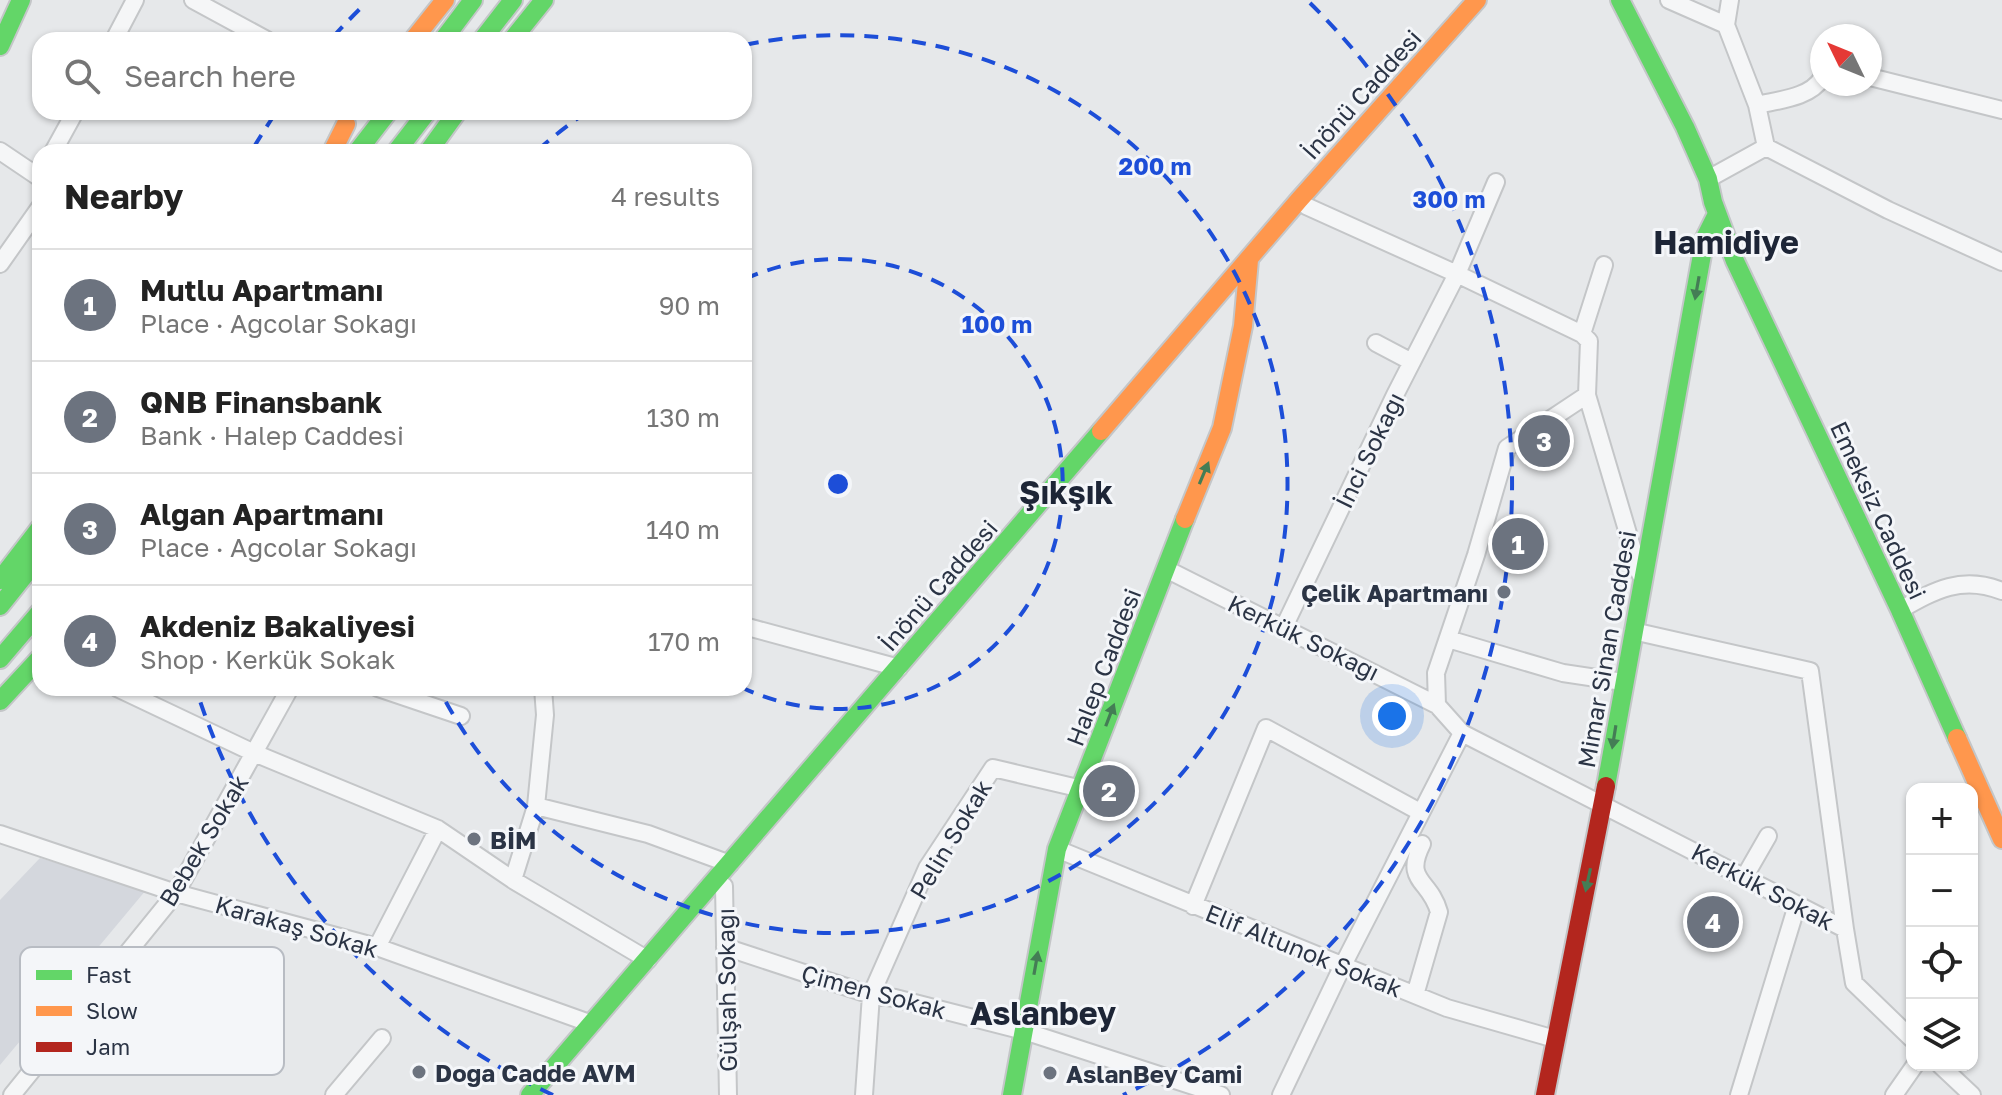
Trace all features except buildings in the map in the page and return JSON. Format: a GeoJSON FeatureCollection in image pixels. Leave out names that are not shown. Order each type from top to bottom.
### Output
{"type":"FeatureCollection","features":[{"type":"Feature","properties":{"kind":"main road"},"geometry":{"type":"LineString","coordinates":[[0,46],[21,0]]}},
{"type":"Feature","properties":{"kind":"main road"},"geometry":{"type":"LineString","coordinates":[[419,32],[445,0]]}},
{"type":"Feature","properties":{"kind":"main road"},"geometry":{"type":"LineString","coordinates":[[449,32],[473,0]]}},
{"type":"Feature","properties":{"kind":"main road"},"geometry":{"type":"LineString","coordinates":[[488,32],[513,0]]}},
{"type":"Feature","properties":{"kind":"main road"},"geometry":{"type":"LineString","coordinates":[[518,32],[544,0]]}},
{"type":"Feature","properties":{"kind":"main road","name":"İnönü Caddesi"},"geometry":{"type":"LineString","coordinates":[[530,1095],[1477,0]]}},
{"type":"Feature","properties":{"kind":"main road","name":"İnönü Caddesi"},"geometry":{"type":"LineString","coordinates":[[544,1095],[1247,280],[1306,206],[1490,0]]}},
{"type":"Feature","properties":{"kind":"main road","name":"Emeksiz Caddesi"},"geometry":{"type":"LineString","coordinates":[[1610,0],[1691,170],[1715,208]]}},
{"type":"Feature","properties":{"kind":"main road","name":"Emeksiz Caddesi"},"geometry":{"type":"LineString","coordinates":[[1620,0],[1708,179]]}},
{"type":"Feature","properties":{"kind":"main road","name":"Emeksiz Caddesi"},"geometry":{"type":"LineString","coordinates":[[1630,0],[1702,150],[1715,208],[1735,261],[1900,610],[2002,839]]}},
{"type":"Feature","properties":{"kind":"main road"},"geometry":{"type":"LineString","coordinates":[[330,144],[349,120]]}},
{"type":"Feature","properties":{"kind":"main road"},"geometry":{"type":"LineString","coordinates":[[336,144],[350,120]]}},
{"type":"Feature","properties":{"kind":"main road"},"geometry":{"type":"LineString","coordinates":[[363,144],[382,120]]}},
{"type":"Feature","properties":{"kind":"main road"},"geometry":{"type":"LineString","coordinates":[[402,144],[421,120]]}},
{"type":"Feature","properties":{"kind":"main road"},"geometry":{"type":"LineString","coordinates":[[434,144],[451,120]]}},
{"type":"Feature","properties":{"kind":"main road","name":"Mimar Sinan Caddesi"},"geometry":{"type":"LineString","coordinates":[[1545,1095],[1603,803],[1705,238],[1715,208]]}},
{"type":"Feature","properties":{"kind":"main road","name":"Halep Caddesi"},"geometry":{"type":"LineString","coordinates":[[1012,1095],[1057,849],[1222,428],[1243,326],[1249,260]]}},
{"type":"Feature","properties":{"kind":"main road"},"geometry":{"type":"LineString","coordinates":[[2,573],[32,537]]}},
{"type":"Feature","properties":{"kind":"main road"},"geometry":{"type":"LineString","coordinates":[[0,606],[32,566]]}},
{"type":"Feature","properties":{"kind":"main road"},"geometry":{"type":"LineString","coordinates":[[0,659],[32,621]]}},
{"type":"Feature","properties":{"kind":"main road"},"geometry":{"type":"LineString","coordinates":[[0,701],[32,667]]}},
{"type":"Feature","properties":{"kind":"street"},"geometry":{"type":"LineString","coordinates":[[118,32],[135,0]]}},
{"type":"Feature","properties":{"kind":"street"},"geometry":{"type":"LineString","coordinates":[[193,0],[252,32]]}},
{"type":"Feature","properties":{"kind":"street"},"geometry":{"type":"LineString","coordinates":[[1669,0],[1726,25]]}},
{"type":"Feature","properties":{"kind":"street"},"geometry":{"type":"LineString","coordinates":[[1730,0],[1726,25],[1757,105],[1766,147]]}},
{"type":"Feature","properties":{"kind":"street"},"geometry":{"type":"LineString","coordinates":[[1882,80],[2002,110]]}},
{"type":"Feature","properties":{"kind":"street"},"geometry":{"type":"LineString","coordinates":[[1757,105],[1810,91]]}},
{"type":"Feature","properties":{"kind":"street"},"geometry":{"type":"LineString","coordinates":[[57,144],[71,120]]}},
{"type":"Feature","properties":{"kind":"street"},"geometry":{"type":"LineString","coordinates":[[1708,179],[1766,147]]}},
{"type":"Feature","properties":{"kind":"street"},"geometry":{"type":"LineString","coordinates":[[1766,147],[1888,210],[2000,257]]}},
{"type":"Feature","properties":{"kind":"street"},"geometry":{"type":"LineString","coordinates":[[0,151],[32,173]]}},
{"type":"Feature","properties":{"kind":"street","name":"İnci Sokağı"},"geometry":{"type":"LineString","coordinates":[[1284,627],[1457,274],[1496,182]]}},
{"type":"Feature","properties":{"kind":"street"},"geometry":{"type":"LineString","coordinates":[[1306,206],[1457,274],[1582,334],[1589,341],[1587,395],[1642,582]]}},
{"type":"Feature","properties":{"kind":"street"},"geometry":{"type":"LineString","coordinates":[[0,264],[32,218]]}},
{"type":"Feature","properties":{"kind":"street"},"geometry":{"type":"LineString","coordinates":[[1582,334],[1604,265]]}},
{"type":"Feature","properties":{"kind":"street"},"geometry":{"type":"LineString","coordinates":[[1376,343],[1412,362]]}},
{"type":"Feature","properties":{"kind":"street"},"geometry":{"type":"LineString","coordinates":[[1437,705],[1436,673],[1507,448],[1587,395]]}},
{"type":"Feature","properties":{"kind":"street","name":"Kerkük Sokağı"},"geometry":{"type":"LineString","coordinates":[[1166,569],[1437,705],[1462,733],[1603,803]]}},
{"type":"Feature","properties":{"kind":"street"},"geometry":{"type":"LineString","coordinates":[[1900,610],[1931,592],[1967,583],[1985,584],[2002,591]]}},
{"type":"Feature","properties":{"kind":"street"},"geometry":{"type":"LineString","coordinates":[[752,628],[899,668]]}},
{"type":"Feature","properties":{"kind":"street"},"geometry":{"type":"LineString","coordinates":[[1633,631],[1810,671],[1845,929]]}},
{"type":"Feature","properties":{"kind":"street"},"geometry":{"type":"LineString","coordinates":[[1448,639],[1563,673],[1623,682]]}},
{"type":"Feature","properties":{"kind":"street"},"geometry":{"type":"LineString","coordinates":[[134,696],[254,753],[438,829],[513,880],[648,960]]}},
{"type":"Feature","properties":{"kind":"street","name":"Bebek Sokak"},"geometry":{"type":"LineString","coordinates":[[132,947],[176,893],[286,696]]}},
{"type":"Feature","properties":{"kind":"street"},"geometry":{"type":"LineString","coordinates":[[402,696],[461,716]]}},
{"type":"Feature","properties":{"kind":"street"},"geometry":{"type":"LineString","coordinates":[[513,880],[536,806],[545,715],[544,696]]}},
{"type":"Feature","properties":{"kind":"street"},"geometry":{"type":"LineString","coordinates":[[1193,906],[1266,728],[1420,812]]}},
{"type":"Feature","properties":{"kind":"street"},"geometry":{"type":"LineString","coordinates":[[1281,1095],[1343,965],[1462,733]]}},
{"type":"Feature","properties":{"kind":"street","name":"Pelin Sokak"},"geometry":{"type":"LineString","coordinates":[[871,995],[927,868],[993,768],[1082,789]]}},
{"type":"Feature","properties":{"kind":"street","name":"Kerkük Sokak"},"geometry":{"type":"LineString","coordinates":[[1603,803],[1845,929],[1854,983],[1906,1033]]}},
{"type":"Feature","properties":{"kind":"street"},"geometry":{"type":"LineString","coordinates":[[536,806],[648,834],[730,864]]}},
{"type":"Feature","properties":{"kind":"street"},"geometry":{"type":"LineString","coordinates":[[377,947],[438,829]]}},
{"type":"Feature","properties":{"kind":"street","name":"Karakaş Sokak"},"geometry":{"type":"LineString","coordinates":[[0,834],[176,893],[377,947],[592,1024]]}},
{"type":"Feature","properties":{"kind":"street"},"geometry":{"type":"LineString","coordinates":[[1745,876],[1768,836]]}},
{"type":"Feature","properties":{"kind":"street"},"geometry":{"type":"LineString","coordinates":[[1415,995],[1439,912],[1436,901],[1417,874],[1414,864],[1422,844]]}},
{"type":"Feature","properties":{"kind":"street","name":"Elif Altunok Sokak"},"geometry":{"type":"LineString","coordinates":[[1057,849],[1447,1008],[1555,1039]]}},
{"type":"Feature","properties":{"kind":"street","name":"Gülşah Sokağı"},"geometry":{"type":"LineString","coordinates":[[724,886],[728,1095]]}},
{"type":"Feature","properties":{"kind":"street"},"geometry":{"type":"LineString","coordinates":[[1739,1095],[1797,905]]}},
{"type":"Feature","properties":{"kind":"street","name":"Çimen Sokak"},"geometry":{"type":"LineString","coordinates":[[725,947],[871,995],[895,998],[1024,1031],[1221,1095]]}},
{"type":"Feature","properties":{"kind":"street"},"geometry":{"type":"LineString","coordinates":[[864,1095],[871,995]]}},
{"type":"Feature","properties":{"kind":"street"},"geometry":{"type":"LineString","coordinates":[[334,1095],[382,1038]]}},
{"type":"Feature","properties":{"kind":"street"},"geometry":{"type":"LineString","coordinates":[[1894,1095],[1911,1071]]}},
{"type":"Feature","properties":{"kind":"street"},"geometry":{"type":"LineString","coordinates":[[1946,1071],[1972,1095]]}},
{"type":"Feature","properties":{"kind":"street","name":"Bebek Sokak"},"geometry":{"type":"LineString","coordinates":[[12,1095],[28,1075]]}},
{"type":"Feature","properties":{"kind":"shaded area"},"geometry":{"type":"Polygon","coordinates":[[[40,858],[146,890],[98,947],[20,947],[20,1041],[0,1065],[0,900],[40,858]]]}},
{"type":"Feature","properties":{"kind":"traffic: fast"},"geometry":{"type":"LineString","coordinates":[[0,46],[21,0]]}},
{"type":"Feature","properties":{"kind":"traffic: fast"},"geometry":{"type":"LineString","coordinates":[[449,32],[473,0]]}},
{"type":"Feature","properties":{"kind":"traffic: fast"},"geometry":{"type":"LineString","coordinates":[[488,32],[513,0]]}},
{"type":"Feature","properties":{"kind":"traffic: fast"},"geometry":{"type":"LineString","coordinates":[[518,32],[544,0]]}},
{"type":"Feature","properties":{"kind":"traffic: fast"},"geometry":{"type":"LineString","coordinates":[[1620,0],[1685,127],[1708,179],[1713,202],[1735,261],[1957,738]]}},
{"type":"Feature","properties":{"kind":"traffic: fast"},"geometry":{"type":"LineString","coordinates":[[363,144],[382,120]]}},
{"type":"Feature","properties":{"kind":"traffic: fast"},"geometry":{"type":"LineString","coordinates":[[402,144],[421,120]]}},
{"type":"Feature","properties":{"kind":"traffic: fast"},"geometry":{"type":"LineString","coordinates":[[434,144],[451,120]]}},
{"type":"Feature","properties":{"kind":"traffic: fast"},"geometry":{"type":"LineString","coordinates":[[1606,786],[1705,238],[1717,214]]}},
{"type":"Feature","properties":{"kind":"traffic: fast"},"geometry":{"type":"LineString","coordinates":[[530,1095],[1101,431]]}},
{"type":"Feature","properties":{"kind":"traffic: fast"},"geometry":{"type":"LineString","coordinates":[[1012,1095],[1057,849],[1185,519]]}},
{"type":"Feature","properties":{"kind":"traffic: fast"},"geometry":{"type":"LineString","coordinates":[[0,580],[32,538]]}},
{"type":"Feature","properties":{"kind":"traffic: fast"},"geometry":{"type":"LineString","coordinates":[[0,606],[32,566]]}},
{"type":"Feature","properties":{"kind":"traffic: fast"},"geometry":{"type":"LineString","coordinates":[[0,659],[32,621]]}},
{"type":"Feature","properties":{"kind":"traffic: fast"},"geometry":{"type":"LineString","coordinates":[[0,701],[32,667]]}},
{"type":"Feature","properties":{"kind":"traffic: slow"},"geometry":{"type":"LineString","coordinates":[[419,32],[445,0]]}},
{"type":"Feature","properties":{"kind":"traffic: slow"},"geometry":{"type":"LineString","coordinates":[[1101,431],[1299,200],[1477,0]]}},
{"type":"Feature","properties":{"kind":"traffic: slow"},"geometry":{"type":"LineString","coordinates":[[336,144],[346,124]]}},
{"type":"Feature","properties":{"kind":"traffic: slow"},"geometry":{"type":"LineString","coordinates":[[1185,519],[1222,428],[1243,326],[1249,260]]}},
{"type":"Feature","properties":{"kind":"traffic: slow"},"geometry":{"type":"LineString","coordinates":[[1957,738],[2002,839]]}},
{"type":"Feature","properties":{"kind":"traffic: jam"},"geometry":{"type":"LineString","coordinates":[[1545,1095],[1606,786]]}},
{"type":"Feature","properties":{"kind":"place","name":"Algan Apartmanı"},"geometry":{"type":"Point","coordinates":[1544,441]}},
{"type":"Feature","properties":{"kind":"place","name":"Mutlu Apartmanı"},"geometry":{"type":"Point","coordinates":[1518,544]}},
{"type":"Feature","properties":{"kind":"place","name":"Çelik Apartmanı"},"geometry":{"type":"Point","coordinates":[1504,592]}},
{"type":"Feature","properties":{"kind":"place","name":"QNB Finansbank"},"geometry":{"type":"Point","coordinates":[1109,791]}},
{"type":"Feature","properties":{"kind":"place","name":"BİM"},"geometry":{"type":"Point","coordinates":[474,839]}},
{"type":"Feature","properties":{"kind":"place","name":"Akdeniz Bakaliyesi"},"geometry":{"type":"Point","coordinates":[1713,922]}},
{"type":"Feature","properties":{"kind":"place","name":"Doğa Cadde AVM"},"geometry":{"type":"Point","coordinates":[419,1072]}},
{"type":"Feature","properties":{"kind":"place","name":"AslanBey Cami"},"geometry":{"type":"Point","coordinates":[1050,1073]}},
{"type":"Feature","properties":{"kind":"district","name":"Hamidiye"},"geometry":{"type":"Point","coordinates":[1726,242]}},
{"type":"Feature","properties":{"kind":"district","name":"Şıkşık"},"geometry":{"type":"Point","coordinates":[1066,492]}},
{"type":"Feature","properties":{"kind":"district","name":"Aslanbey"},"geometry":{"type":"Point","coordinates":[1043,1013]}}]}
